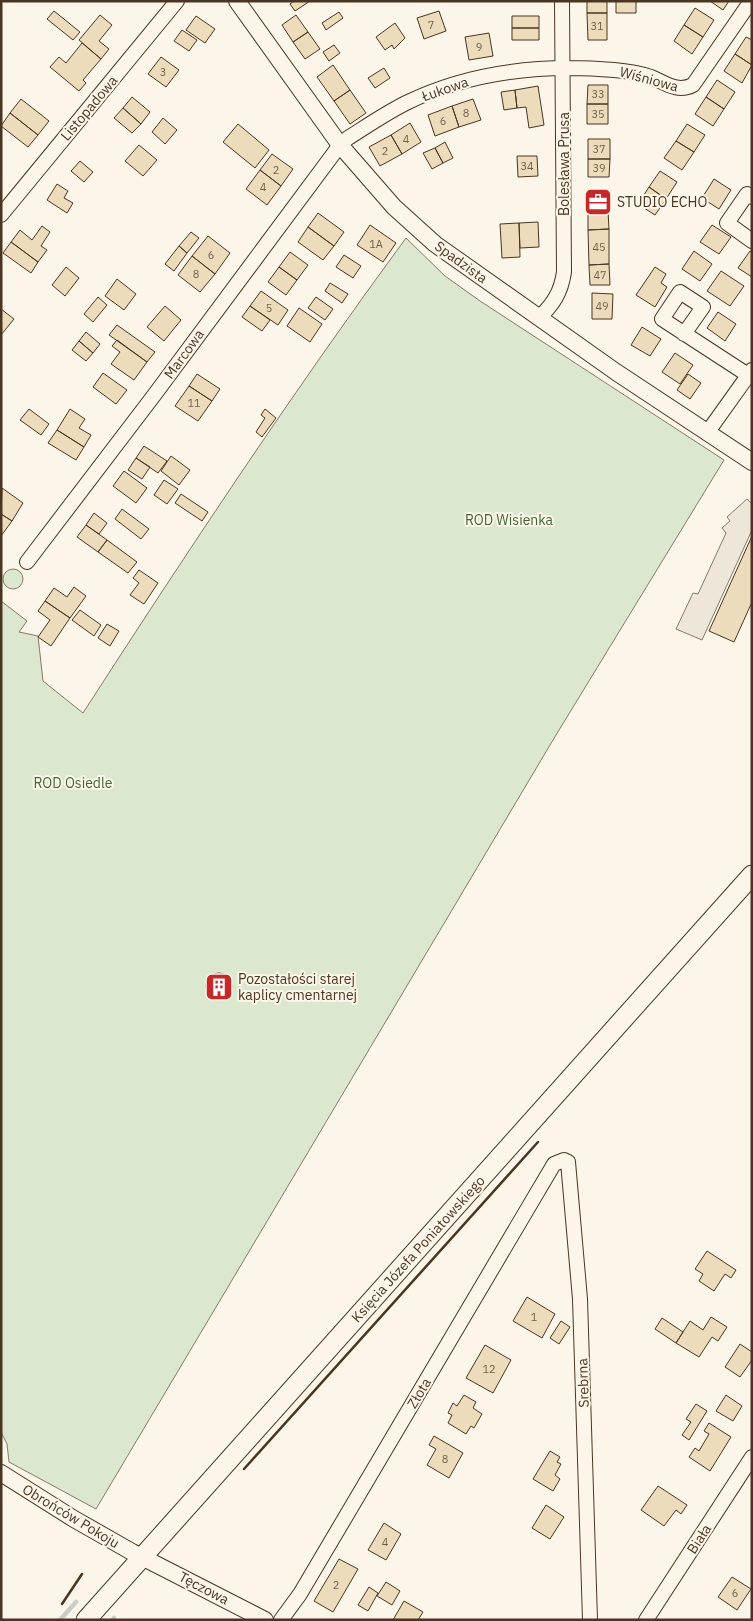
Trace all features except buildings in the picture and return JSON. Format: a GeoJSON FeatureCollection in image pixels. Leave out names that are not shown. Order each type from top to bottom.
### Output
{"type":"FeatureCollection","features":[{"type":"Feature","properties":{"kind":"main road","name":"Księcia Józefa Poniatowskiego"},"geometry":{"type":"LineString","coordinates":[[86,1620],[751,877]]}},
{"type":"Feature","properties":{"kind":"street","name":"Listopadowa"},"geometry":{"type":"LineString","coordinates":[[1,214],[177,1]]}},
{"type":"Feature","properties":{"kind":"street","name":"Spadzista"},"geometry":{"type":"LineString","coordinates":[[237,1],[340,145],[394,207],[435,244],[539,318],[749,461]]}},
{"type":"Feature","properties":{"kind":"street","name":"Bolesława Prusa"},"geometry":{"type":"LineString","coordinates":[[539,318],[552,306],[562,289],[564,272],[562,1]]}},
{"type":"Feature","properties":{"kind":"street","name":"Wiśniowa"},"geometry":{"type":"LineString","coordinates":[[563,67],[632,72],[675,88],[684,89],[693,85],[751,1]]}},
{"type":"Feature","properties":{"kind":"street","name":"Łukowa"},"geometry":{"type":"LineString","coordinates":[[340,145],[406,103],[440,88],[497,73],[563,67]]}},
{"type":"Feature","properties":{"kind":"street","name":"Marcowa"},"geometry":{"type":"LineString","coordinates":[[26,562],[155,394],[340,145]]}},
{"type":"Feature","properties":{"kind":"street"},"geometry":{"type":"LineString","coordinates":[[751,237],[726,223],[747,194],[752,197]]}},
{"type":"Feature","properties":{"kind":"street"},"geometry":{"type":"LineString","coordinates":[[684,334],[750,373],[707,433]]}},
{"type":"Feature","properties":{"kind":"street","name":"Srebrna"},"geometry":{"type":"LineString","coordinates":[[554,1164],[564,1160],[568,1162],[573,1194],[580,1299],[590,1620]]}},
{"type":"Feature","properties":{"kind":"street","name":"Złota"},"geometry":{"type":"LineString","coordinates":[[281,1620],[300,1594],[554,1164]]}},
{"type":"Feature","properties":{"kind":"street","name":"Biała"},"geometry":{"type":"LineString","coordinates":[[646,1620],[752,1457]]}},
{"type":"Feature","properties":{"kind":"street","name":"Obrońców Pokoju"},"geometry":{"type":"LineString","coordinates":[[1,1473],[74,1519],[143,1557]]}},
{"type":"Feature","properties":{"kind":"street","name":"Tęczowa"},"geometry":{"type":"LineString","coordinates":[[143,1557],[265,1620]]}},
{"type":"Feature","properties":{"kind":"green space"},"geometry":{"type":"Polygon","coordinates":[[[406,238],[445,276],[480,301],[724,460],[556,735],[96,1509],[9,1462],[7,1444],[1,1432],[1,601],[27,621],[19,632],[38,636],[43,681],[83,713],[241,473],[322,355],[406,238]]]}},
{"type":"Feature","properties":{"kind":"green space"},"geometry":{"type":"Polygon","coordinates":[[[9,569],[17,569],[23,575],[23,583],[17,589],[9,589],[3,583],[3,575],[9,569]]]}},
{"type":"Feature","properties":{"kind":"shaded area"},"geometry":{"type":"Polygon","coordinates":[[[747,499],[752,504],[752,530],[702,640],[676,629],[693,593],[698,594],[726,533],[722,528],[730,521],[727,517],[747,499]]]}},
{"type":"Feature","properties":{"kind":"waterway"},"geometry":{"type":"LineString","coordinates":[[60,1620],[76,1602]]}},
{"type":"Feature","properties":{"kind":"wall"},"geometry":{"type":"LineString","coordinates":[[244,1469],[538,1142]]}},
{"type":"Feature","properties":{"kind":"wall"},"geometry":{"type":"LineString","coordinates":[[62,1604],[82,1574]]}},
{"type":"Feature","properties":{"kind":"place","name":"STUDIO ECHO"},"geometry":{"type":"Point","coordinates":[598,202]}},
{"type":"Feature","properties":{"kind":"place","name":"Pozostałości starej kaplicy cmentarnej"},"geometry":{"type":"Point","coordinates":[219,987]}},
{"type":"Feature","properties":{"kind":"park label","name":"ROD Wisienka"},"geometry":{"type":"Point","coordinates":[509,520]}},
{"type":"Feature","properties":{"kind":"park label","name":"ROD Osiedle"},"geometry":{"type":"Point","coordinates":[73,783]}}]}
